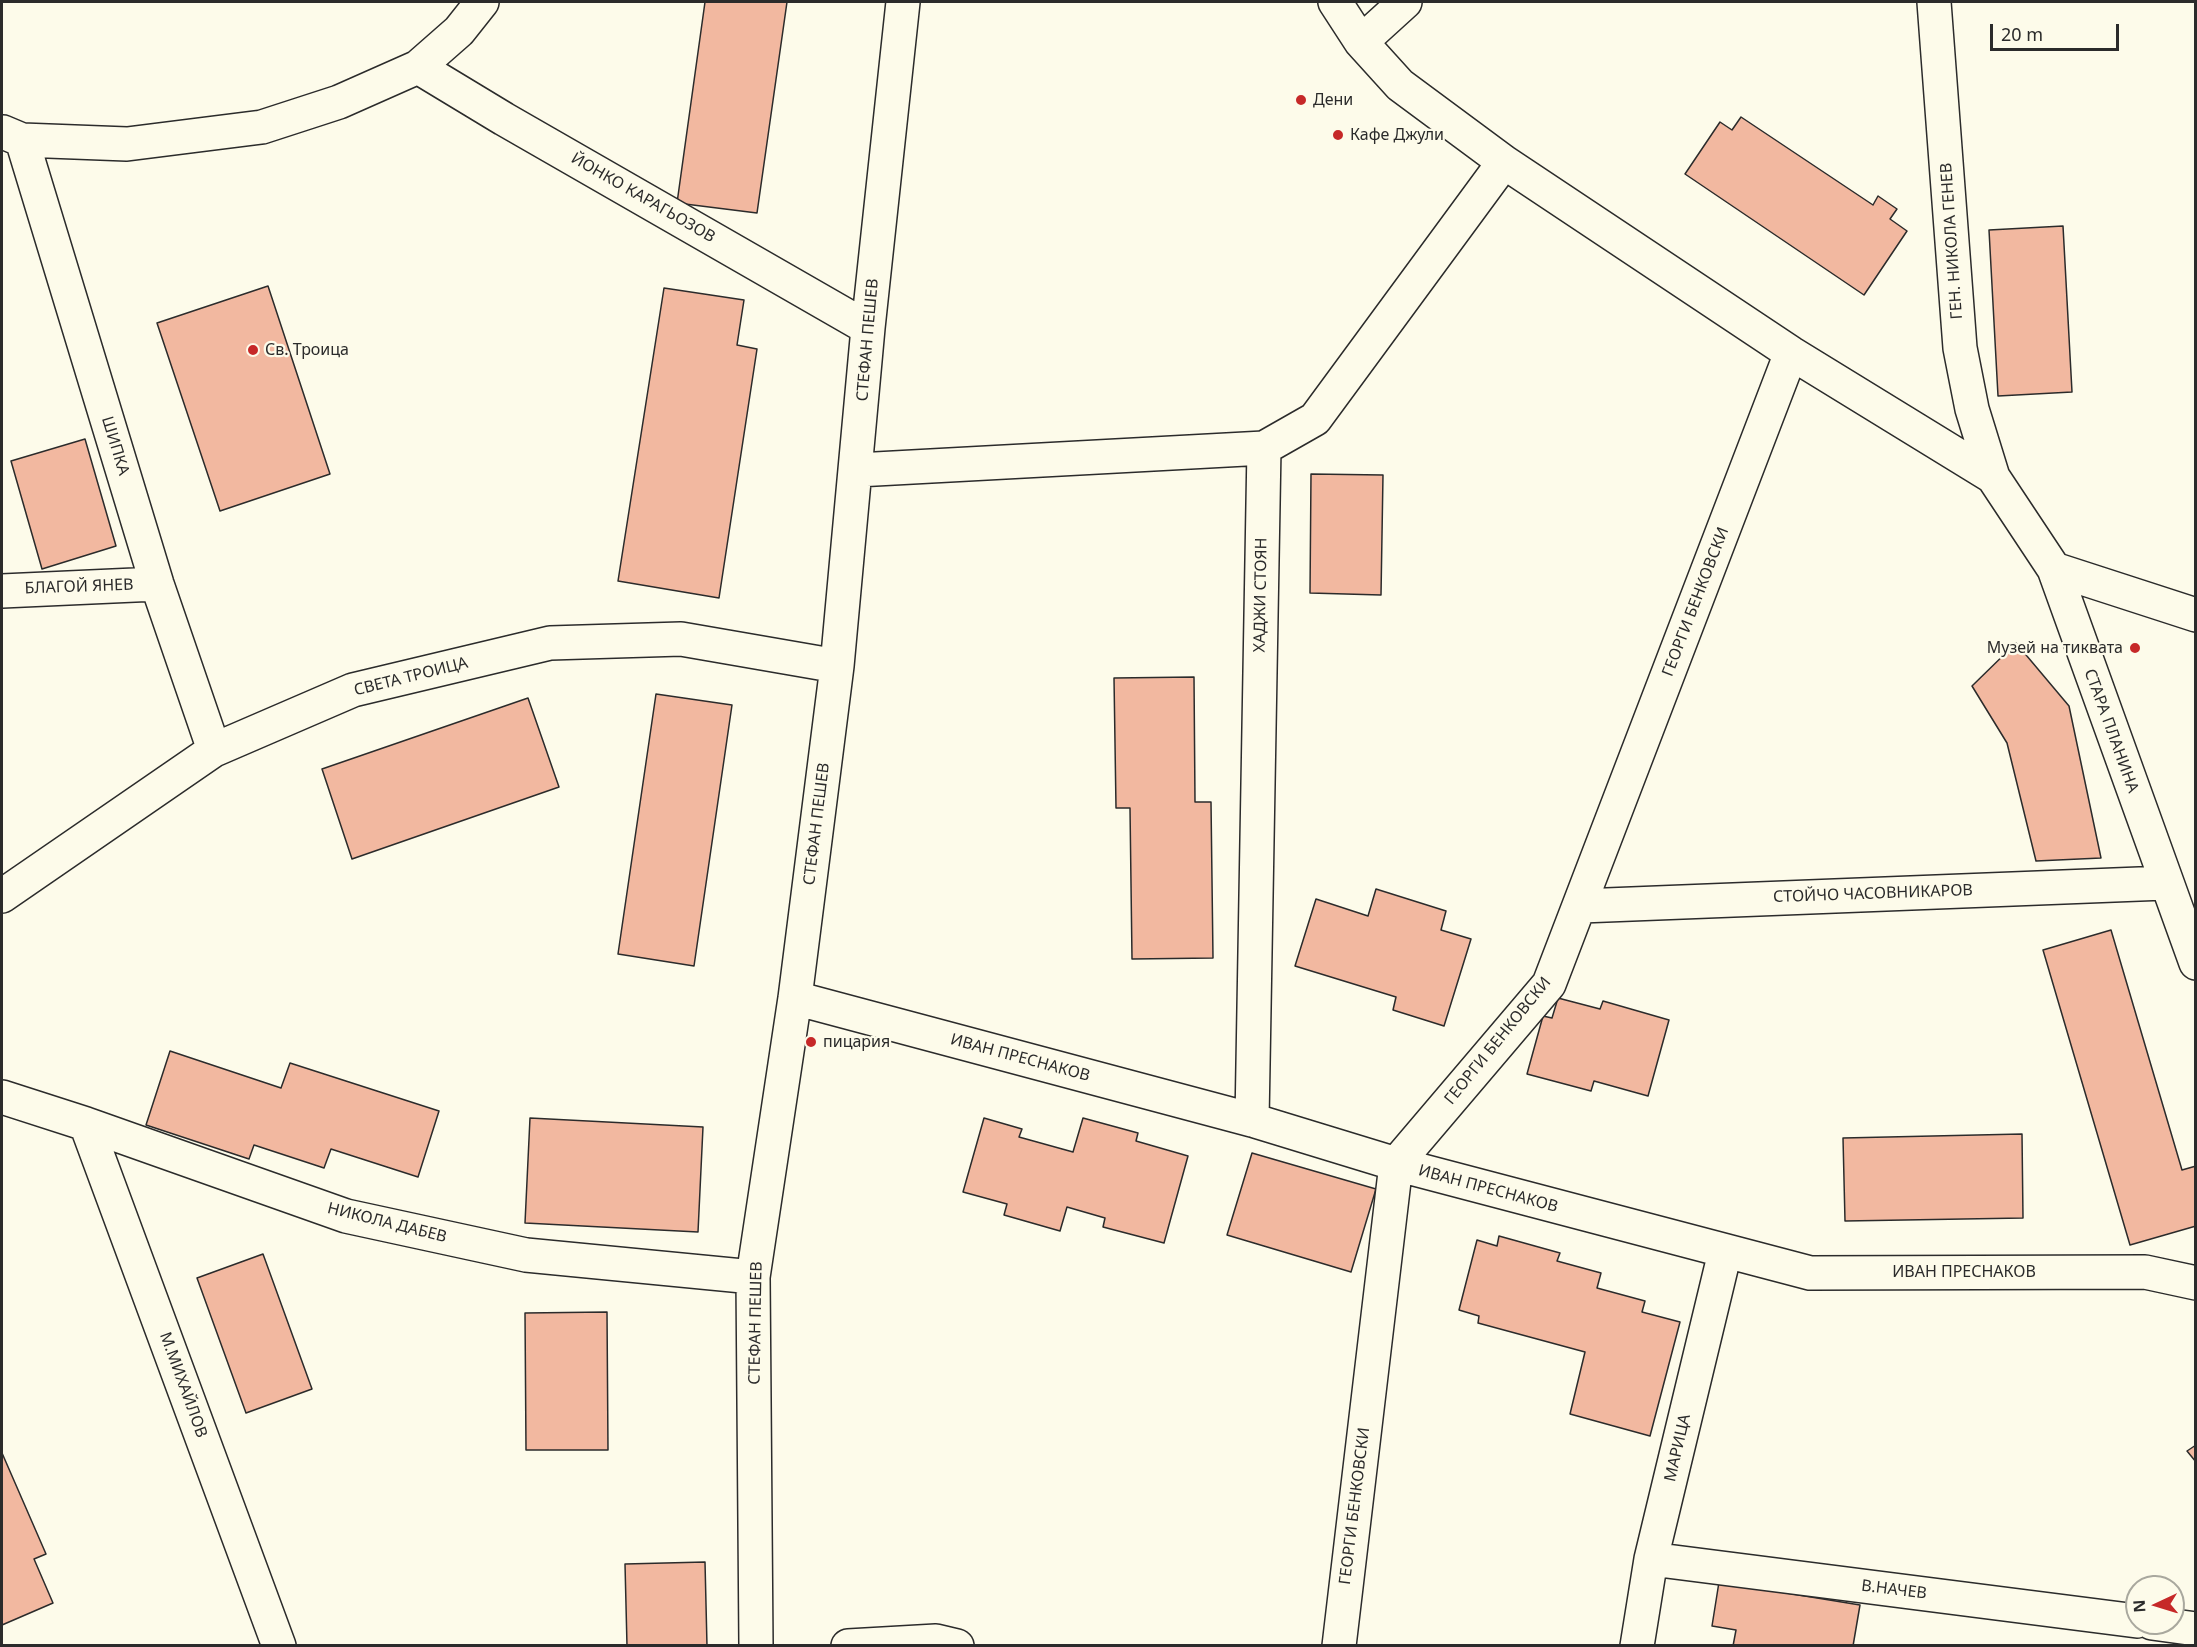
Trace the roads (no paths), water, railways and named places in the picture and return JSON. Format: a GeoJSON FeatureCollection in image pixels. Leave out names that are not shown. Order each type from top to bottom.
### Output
{"type":"FeatureCollection","features":[{"type":"Feature","properties":{"kind":"street","name":"ШИПКА"},"geometry":{"type":"LineString","coordinates":[[214,750],[157,584],[12,136],[127,144],[262,127],[339,102],[418,67],[459,31],[482,2]]}},
{"type":"Feature","properties":{"kind":"street","name":"СТЕФАН ПЕШЕВ"},"geometry":{"type":"LineString","coordinates":[[756,1646],[753,1277],[795,998],[837,666],[857,470],[868,328],[903,2]]}},
{"type":"Feature","properties":{"kind":"street"},"geometry":{"type":"LineString","coordinates":[[1335,2],[1361,42],[1400,85],[1504,162],[1791,353],[1993,477]]}},
{"type":"Feature","properties":{"kind":"street"},"geometry":{"type":"LineString","coordinates":[[1361,42],[1405,2]]}},
{"type":"Feature","properties":{"kind":"street","name":"ГЕН. НИКОЛА ГЕНЕВ"},"geometry":{"type":"LineString","coordinates":[[1934,2],[1960,348],[1972,408],[1993,477]]}},
{"type":"Feature","properties":{"kind":"street","name":"ЙОНКО КАРАГЬОЗОВ"},"geometry":{"type":"LineString","coordinates":[[418,67],[504,119],[868,328]]}},
{"type":"Feature","properties":{"kind":"street"},"geometry":{"type":"LineString","coordinates":[[857,470],[1264,448],[1315,418],[1504,162]]}},
{"type":"Feature","properties":{"kind":"street","name":"ГЕОРГИ БЕНКОВСКИ"},"geometry":{"type":"LineString","coordinates":[[1339,1646],[1396,1164],[1549,984],[1581,906],[1791,353]]}},
{"type":"Feature","properties":{"kind":"street","name":"ХАДЖИ СТОЯН"},"geometry":{"type":"LineString","coordinates":[[1252,1120],[1264,448]]}},
{"type":"Feature","properties":{"kind":"street","name":"СТАРА ПЛАНИНА"},"geometry":{"type":"LineString","coordinates":[[1993,477],[2054,569],[2165,883],[2196,963]]}},
{"type":"Feature","properties":{"kind":"street"},"geometry":{"type":"LineString","coordinates":[[2054,569],[2196,615]]}},
{"type":"Feature","properties":{"kind":"street","name":"БЛАГОЙ ЯНЕВ"},"geometry":{"type":"LineString","coordinates":[[2,591],[157,584]]}},
{"type":"Feature","properties":{"kind":"street","name":"СВЕТА ТРОИЦА"},"geometry":{"type":"LineString","coordinates":[[2,896],[214,750],[353,690],[550,643],[681,639],[837,666]]}},
{"type":"Feature","properties":{"kind":"street","name":"СТОЙЧО ЧАСОВНИКАРОВ"},"geometry":{"type":"LineString","coordinates":[[1581,906],[2165,883]]}},
{"type":"Feature","properties":{"kind":"street","name":"ИВАН ПРЕСНАКОВ"},"geometry":{"type":"LineString","coordinates":[[795,998],[1252,1120],[1396,1164],[1810,1273],[2145,1272],[2196,1283]]}},
{"type":"Feature","properties":{"kind":"street","name":"НИКОЛА ДАБЕВ"},"geometry":{"type":"LineString","coordinates":[[2,1097],[86,1124],[346,1216],[526,1255],[753,1277]]}},
{"type":"Feature","properties":{"kind":"street","name":"М.МИХАЙЛОВ"},"geometry":{"type":"LineString","coordinates":[[86,1124],[279,1646]]}},
{"type":"Feature","properties":{"kind":"street","name":"МАРИЦА"},"geometry":{"type":"LineString","coordinates":[[1637,1646],[1651,1559],[1725,1252]]}},
{"type":"Feature","properties":{"kind":"street","name":"В.НАЧЕВ"},"geometry":{"type":"LineString","coordinates":[[1651,1559],[2125,1619]]}},
{"type":"Feature","properties":{"kind":"street"},"geometry":{"type":"LineString","coordinates":[[848,1646],[936,1641],[957,1646]]}},
{"type":"Feature","properties":{"kind":"place","name":"Дени"},"geometry":{"type":"Point","coordinates":[1301,100]}},
{"type":"Feature","properties":{"kind":"place","name":"Кафе Джули"},"geometry":{"type":"Point","coordinates":[1338,135]}},
{"type":"Feature","properties":{"kind":"place","name":"Св. Троица"},"geometry":{"type":"Point","coordinates":[253,350]}},
{"type":"Feature","properties":{"kind":"place","name":"Музей на тиквата"},"geometry":{"type":"Point","coordinates":[2135,648]}},
{"type":"Feature","properties":{"kind":"place","name":"пицария"},"geometry":{"type":"Point","coordinates":[811,1042]}}]}
